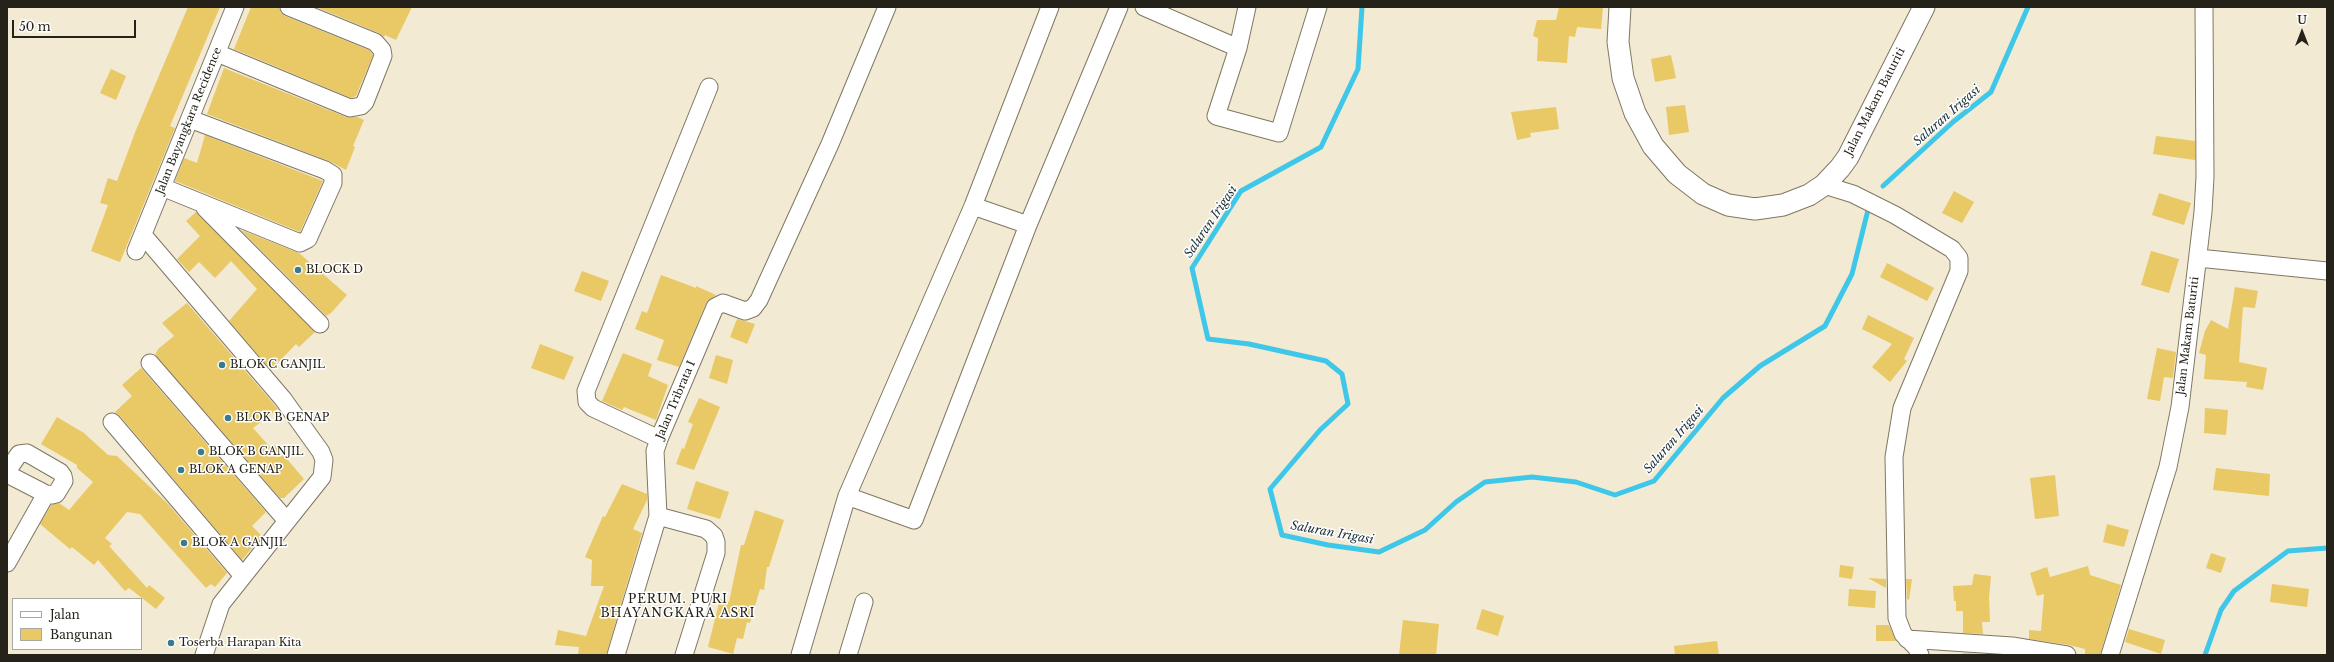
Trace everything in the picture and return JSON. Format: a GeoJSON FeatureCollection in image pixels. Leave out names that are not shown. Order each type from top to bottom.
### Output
{"type":"FeatureCollection","features":[{"type":"Feature","properties":{"kind":"street","name":"Jalan Bayangkara Recidence"},"geometry":{"type":"LineString","coordinates":[[136,251],[235,7]]}},
{"type":"Feature","properties":{"kind":"street"},"geometry":{"type":"LineString","coordinates":[[217,53],[350,108],[361,106],[365,102],[383,56],[382,50],[375,42],[288,7]]}},
{"type":"Feature","properties":{"kind":"street","name":"Jalan Tribrata I"},"geometry":{"type":"LineString","coordinates":[[616,655],[658,516],[655,451],[659,439],[716,307],[723,303],[734,308],[748,310],[758,300],[830,144],[887,7]]}},
{"type":"Feature","properties":{"kind":"street"},"geometry":{"type":"LineString","coordinates":[[800,655],[847,496],[973,206],[1050,7]]}},
{"type":"Feature","properties":{"kind":"street"},"geometry":{"type":"LineString","coordinates":[[847,496],[914,520],[1028,225],[1119,7]]}},
{"type":"Feature","properties":{"kind":"street"},"geometry":{"type":"LineString","coordinates":[[1144,7],[1238,48]]}},
{"type":"Feature","properties":{"kind":"street"},"geometry":{"type":"LineString","coordinates":[[1246,7],[1238,48],[1216,116],[1278,133],[1318,7]]}},
{"type":"Feature","properties":{"kind":"street","name":"Jalan Makam Baturiti"},"geometry":{"type":"LineString","coordinates":[[1620,7],[1618,42],[1620,60],[1625,84],[1635,113],[1646,135],[1664,160],[1691,186],[1703,194],[1728,205],[1756,209],[1783,205],[1796,201],[1824,185],[1848,157],[1924,7]]}},
{"type":"Feature","properties":{"kind":"street","name":"Jalan Makam Baturiti"},"geometry":{"type":"LineString","coordinates":[[2110,655],[2171,453],[2180,407],[2198,258],[2205,177],[2204,7]]}},
{"type":"Feature","properties":{"kind":"street"},"geometry":{"type":"LineString","coordinates":[[659,439],[592,408],[587,402],[586,391],[709,86]]}},
{"type":"Feature","properties":{"kind":"street"},"geometry":{"type":"LineString","coordinates":[[162,187],[300,243],[304,242],[308,238],[333,183],[333,175],[325,170],[190,119]]}},
{"type":"Feature","properties":{"kind":"street"},"geometry":{"type":"LineString","coordinates":[[1824,185],[1853,194],[1889,211],[1952,249],[1959,258],[1958,270],[1902,408],[1896,440],[1894,473],[1897,618],[1900,630],[1916,647],[1920,655]]}},
{"type":"Feature","properties":{"kind":"street"},"geometry":{"type":"LineString","coordinates":[[200,203],[320,324]]}},
{"type":"Feature","properties":{"kind":"street"},"geometry":{"type":"LineString","coordinates":[[973,206],[1028,225]]}},
{"type":"Feature","properties":{"kind":"street"},"geometry":{"type":"LineString","coordinates":[[143,235],[283,399],[321,452],[324,469],[322,477],[221,604],[204,655]]}},
{"type":"Feature","properties":{"kind":"street"},"geometry":{"type":"LineString","coordinates":[[2198,258],[2327,271]]}},
{"type":"Feature","properties":{"kind":"street"},"geometry":{"type":"LineString","coordinates":[[150,363],[287,521]]}},
{"type":"Feature","properties":{"kind":"street"},"geometry":{"type":"LineString","coordinates":[[112,422],[243,576]]}},
{"type":"Feature","properties":{"kind":"street"},"geometry":{"type":"LineString","coordinates":[[7,563],[46,494]]}},
{"type":"Feature","properties":{"kind":"street"},"geometry":{"type":"LineString","coordinates":[[658,516],[706,529],[711,533],[716,542],[716,552],[684,655]]}},
{"type":"Feature","properties":{"kind":"street"},"geometry":{"type":"LineString","coordinates":[[848,655],[864,602]]}},
{"type":"Feature","properties":{"kind":"street"},"geometry":{"type":"LineString","coordinates":[[1907,639],[2012,646],[2067,655]]}},
{"type":"Feature","properties":{"kind":"building"},"geometry":{"type":"Polygon","coordinates":[[[188,7],[220,7],[170,126],[175,128],[120,262],[91,251],[108,205],[100,203],[108,178],[117,181],[136,130],[188,7]]]}},
{"type":"Feature","properties":{"kind":"building"},"geometry":{"type":"Polygon","coordinates":[[[251,7],[279,7],[281,13],[285,16],[369,50],[373,55],[356,96],[351,98],[234,49],[251,7]]]}},
{"type":"Feature","properties":{"kind":"building"},"geometry":{"type":"Polygon","coordinates":[[[316,7],[412,7],[396,40],[385,35],[384,37],[379,33],[316,7]]]}},
{"type":"Feature","properties":{"kind":"building"},"geometry":{"type":"Polygon","coordinates":[[[1559,7],[1603,7],[1601,29],[1577,27],[1575,37],[1569,36],[1567,63],[1537,61],[1538,38],[1533,36],[1537,20],[1556,20],[1559,7]]]}},
{"type":"Feature","properties":{"kind":"building"},"geometry":{"type":"Polygon","coordinates":[[[1671,55],[1676,78],[1655,82],[1651,59],[1671,55]]]}},
{"type":"Feature","properties":{"kind":"building"},"geometry":{"type":"Polygon","coordinates":[[[224,68],[346,117],[358,117],[364,120],[353,146],[355,147],[346,170],[329,161],[207,114],[224,68]]]}},
{"type":"Feature","properties":{"kind":"building"},"geometry":{"type":"Polygon","coordinates":[[[111,69],[126,76],[116,100],[100,93],[111,69]]]}},
{"type":"Feature","properties":{"kind":"building"},"geometry":{"type":"Polygon","coordinates":[[[1685,105],[1689,132],[1669,135],[1666,107],[1685,105]]]}},
{"type":"Feature","properties":{"kind":"building"},"geometry":{"type":"Polygon","coordinates":[[[1556,107],[1559,129],[1530,133],[1531,137],[1517,140],[1511,112],[1556,107]]]}},
{"type":"Feature","properties":{"kind":"building"},"geometry":{"type":"Polygon","coordinates":[[[205,135],[323,181],[300,232],[175,181],[184,158],[197,163],[205,135]]]}},
{"type":"Feature","properties":{"kind":"building"},"geometry":{"type":"Polygon","coordinates":[[[2156,136],[2195,141],[2195,160],[2153,154],[2156,136]]]}},
{"type":"Feature","properties":{"kind":"building"},"geometry":{"type":"Polygon","coordinates":[[[1954,191],[1974,202],[1962,223],[1942,213],[1954,191]]]}},
{"type":"Feature","properties":{"kind":"building"},"geometry":{"type":"Polygon","coordinates":[[[2159,193],[2191,203],[2184,225],[2152,215],[2159,193]]]}},
{"type":"Feature","properties":{"kind":"building"},"geometry":{"type":"Polygon","coordinates":[[[196,212],[315,332],[299,347],[296,344],[271,370],[229,321],[257,289],[231,261],[215,278],[199,262],[189,272],[177,259],[200,236],[186,221],[196,212]]]}},
{"type":"Feature","properties":{"kind":"building","name":"BLOCK D"},"geometry":{"type":"Polygon","coordinates":[[[241,230],[299,253],[347,295],[331,313],[326,316],[241,230]]]}},
{"type":"Feature","properties":{"kind":"building"},"geometry":{"type":"Polygon","coordinates":[[[2151,251],[2179,259],[2169,293],[2141,285],[2151,251]]]}},
{"type":"Feature","properties":{"kind":"building"},"geometry":{"type":"Polygon","coordinates":[[[1887,263],[1934,288],[1927,301],[1880,277],[1887,263]]]}},
{"type":"Feature","properties":{"kind":"building"},"geometry":{"type":"Polygon","coordinates":[[[582,271],[609,281],[601,301],[574,291],[582,271]]]}},
{"type":"Feature","properties":{"kind":"building"},"geometry":{"type":"Polygon","coordinates":[[[661,275],[696,288],[696,286],[716,295],[706,303],[679,367],[657,360],[664,340],[635,329],[642,311],[647,313],[661,275]]]}},
{"type":"Feature","properties":{"kind":"building"},"geometry":{"type":"Polygon","coordinates":[[[2235,287],[2258,291],[2255,308],[2243,307],[2239,362],[2267,368],[2263,390],[2246,387],[2247,382],[2204,379],[2206,355],[2199,353],[2205,331],[2211,320],[2228,329],[2235,287]]]}},
{"type":"Feature","properties":{"kind":"building"},"geometry":{"type":"Polygon","coordinates":[[[187,303],[278,409],[253,428],[271,448],[275,445],[304,479],[284,498],[280,498],[155,355],[158,349],[174,336],[162,323],[187,303]]]}},
{"type":"Feature","properties":{"kind":"building"},"geometry":{"type":"Polygon","coordinates":[[[1868,315],[1914,338],[1904,359],[1907,361],[1890,382],[1872,367],[1892,344],[1862,329],[1868,315]]]}},
{"type":"Feature","properties":{"kind":"building"},"geometry":{"type":"Polygon","coordinates":[[[737,319],[755,324],[747,344],[730,337],[737,319]]]}},
{"type":"Feature","properties":{"kind":"building"},"geometry":{"type":"Polygon","coordinates":[[[540,344],[574,357],[564,380],[531,368],[540,344]]]}},
{"type":"Feature","properties":{"kind":"building"},"geometry":{"type":"Polygon","coordinates":[[[2157,348],[2176,352],[2173,378],[2164,377],[2160,401],[2147,399],[2157,348]]]}},
{"type":"Feature","properties":{"kind":"building"},"geometry":{"type":"Polygon","coordinates":[[[623,353],[652,364],[648,376],[668,385],[656,420],[624,407],[622,410],[602,401],[623,353]]]}},
{"type":"Feature","properties":{"kind":"building"},"geometry":{"type":"Polygon","coordinates":[[[716,355],[733,360],[727,384],[709,378],[716,355]]]}},
{"type":"Feature","properties":{"kind":"building"},"geometry":{"type":"Polygon","coordinates":[[[141,368],[266,512],[252,526],[262,536],[242,560],[115,412],[132,396],[122,385],[141,368]]]}},
{"type":"Feature","properties":{"kind":"building"},"geometry":{"type":"Polygon","coordinates":[[[699,398],[720,407],[694,470],[676,464],[682,448],[684,449],[693,424],[688,422],[699,398]]]}},
{"type":"Feature","properties":{"kind":"building"},"geometry":{"type":"Polygon","coordinates":[[[2205,408],[2228,410],[2226,435],[2204,433],[2205,408]]]}},
{"type":"Feature","properties":{"kind":"building"},"geometry":{"type":"Polygon","coordinates":[[[57,417],[84,433],[108,455],[117,456],[168,504],[227,573],[215,587],[211,584],[206,588],[140,514],[127,512],[105,538],[112,544],[109,546],[147,588],[149,585],[165,598],[156,609],[129,588],[125,591],[98,560],[94,565],[72,547],[70,549],[40,524],[51,505],[59,503],[69,510],[93,482],[77,468],[77,465],[41,444],[57,417]]]}},
{"type":"Feature","properties":{"kind":"building"},"geometry":{"type":"Polygon","coordinates":[[[2216,468],[2270,474],[2269,496],[2213,490],[2216,468]]]}},
{"type":"Feature","properties":{"kind":"building"},"geometry":{"type":"Polygon","coordinates":[[[2055,475],[2059,516],[2035,519],[2030,478],[2055,475]]]}},
{"type":"Feature","properties":{"kind":"building"},"geometry":{"type":"Polygon","coordinates":[[[696,481],[729,492],[720,519],[687,509],[696,481]]]}},
{"type":"Feature","properties":{"kind":"building"},"geometry":{"type":"Polygon","coordinates":[[[622,484],[647,494],[647,500],[633,529],[642,533],[606,655],[578,655],[579,647],[555,645],[558,630],[586,636],[604,586],[591,586],[592,560],[585,557],[603,516],[605,517],[622,484]]]}},
{"type":"Feature","properties":{"kind":"building"},"geometry":{"type":"Polygon","coordinates":[[[755,510],[784,520],[769,567],[767,567],[764,590],[760,589],[750,623],[747,622],[743,639],[737,638],[733,654],[708,647],[720,599],[729,602],[741,545],[744,545],[755,510]]]}},
{"type":"Feature","properties":{"kind":"building"},"geometry":{"type":"Polygon","coordinates":[[[2107,524],[2129,530],[2124,547],[2103,542],[2107,524]]]}},
{"type":"Feature","properties":{"kind":"building"},"geometry":{"type":"Polygon","coordinates":[[[2211,553],[2226,558],[2221,573],[2206,568],[2211,553]]]}},
{"type":"Feature","properties":{"kind":"building"},"geometry":{"type":"Polygon","coordinates":[[[1840,565],[1854,567],[1852,579],[1839,577],[1840,565]]]}},
{"type":"Feature","properties":{"kind":"building"},"geometry":{"type":"Polygon","coordinates":[[[2088,566],[2090,575],[2121,585],[2100,655],[2085,654],[2085,649],[2069,645],[2029,639],[2029,630],[2041,631],[2044,594],[2037,596],[2030,573],[2047,567],[2050,577],[2088,566]]]}},
{"type":"Feature","properties":{"kind":"building"},"geometry":{"type":"Polygon","coordinates":[[[1974,574],[1991,576],[1989,597],[1990,622],[1982,622],[1983,634],[1963,633],[1963,611],[1956,611],[1956,601],[1954,601],[1953,586],[1972,585],[1974,574]]]}},
{"type":"Feature","properties":{"kind":"building"},"geometry":{"type":"Polygon","coordinates":[[[1868,578],[1886,579],[1886,588],[1868,578]]]}},
{"type":"Feature","properties":{"kind":"building"},"geometry":{"type":"Polygon","coordinates":[[[1906,579],[1912,579],[1909,600],[1907,599],[1906,579]]]}},
{"type":"Feature","properties":{"kind":"building"},"geometry":{"type":"Polygon","coordinates":[[[2272,584],[2309,589],[2307,607],[2270,602],[2272,584]]]}},
{"type":"Feature","properties":{"kind":"building"},"geometry":{"type":"Polygon","coordinates":[[[1849,589],[1876,591],[1875,608],[1848,606],[1849,589]]]}},
{"type":"Feature","properties":{"kind":"building"},"geometry":{"type":"Polygon","coordinates":[[[1482,609],[1504,616],[1498,636],[1476,629],[1482,609]]]}},
{"type":"Feature","properties":{"kind":"building"},"geometry":{"type":"Polygon","coordinates":[[[1403,620],[1439,624],[1436,655],[1399,655],[1403,620]]]}},
{"type":"Feature","properties":{"kind":"building"},"geometry":{"type":"Polygon","coordinates":[[[1876,625],[1889,625],[1896,641],[1876,641],[1876,625]]]}},
{"type":"Feature","properties":{"kind":"building"},"geometry":{"type":"Polygon","coordinates":[[[2129,629],[2165,640],[2161,654],[2125,642],[2129,629]]]}},
{"type":"Feature","properties":{"kind":"building"},"geometry":{"type":"Polygon","coordinates":[[[1717,641],[1719,655],[1675,655],[1674,646],[1717,641]]]}},
{"type":"Feature","properties":{"kind":"building"},"geometry":{"type":"Polygon","coordinates":[[[1963,653],[1985,654],[1985,655],[1963,655],[1963,653]]]}},
{"type":"Feature","properties":{"kind":"waterway","name":"Saluran Irigasi"},"geometry":{"type":"LineString","coordinates":[[1362,7],[1358,69],[1321,147],[1241,191],[1192,268],[1208,339],[1249,344],[1326,361],[1342,374],[1348,404],[1320,430],[1270,489],[1282,535],[1328,545],[1379,552],[1425,530],[1456,502],[1485,482],[1532,477],[1576,482],[1615,495],[1654,481],[1723,398],[1760,366],[1825,326],[1852,274],[1869,206]]}},
{"type":"Feature","properties":{"kind":"waterway","name":"Saluran Irigasi"},"geometry":{"type":"LineString","coordinates":[[1883,186],[1953,122],[1991,92],[2028,7]]}},
{"type":"Feature","properties":{"kind":"waterway","name":"Saluran Irigasi"},"geometry":{"type":"LineString","coordinates":[[2205,655],[2221,610],[2234,591],[2288,551],[2327,548]]}},
{"type":"Feature","properties":{"kind":"place","name":"BLOCK D"},"geometry":{"type":"Point","coordinates":[298,270]}},
{"type":"Feature","properties":{"kind":"place","name":"BLOK C GANJIL"},"geometry":{"type":"Point","coordinates":[222,365]}},
{"type":"Feature","properties":{"kind":"place","name":"BLOK B GENAP"},"geometry":{"type":"Point","coordinates":[228,418]}},
{"type":"Feature","properties":{"kind":"place","name":"BLOK B GANJIL"},"geometry":{"type":"Point","coordinates":[201,452]}},
{"type":"Feature","properties":{"kind":"place","name":"BLOK A GENAP"},"geometry":{"type":"Point","coordinates":[181,470]}},
{"type":"Feature","properties":{"kind":"place","name":"BLOK A GANJIL"},"geometry":{"type":"Point","coordinates":[184,543]}},
{"type":"Feature","properties":{"kind":"place","name":"Toserba Harapan Kita"},"geometry":{"type":"Point","coordinates":[171,643]}},
{"type":"Feature","properties":{"kind":"district","name":"PERUM. PURI BHAYANGKARA ASRI"},"geometry":{"type":"Point","coordinates":[678,607]}}]}
